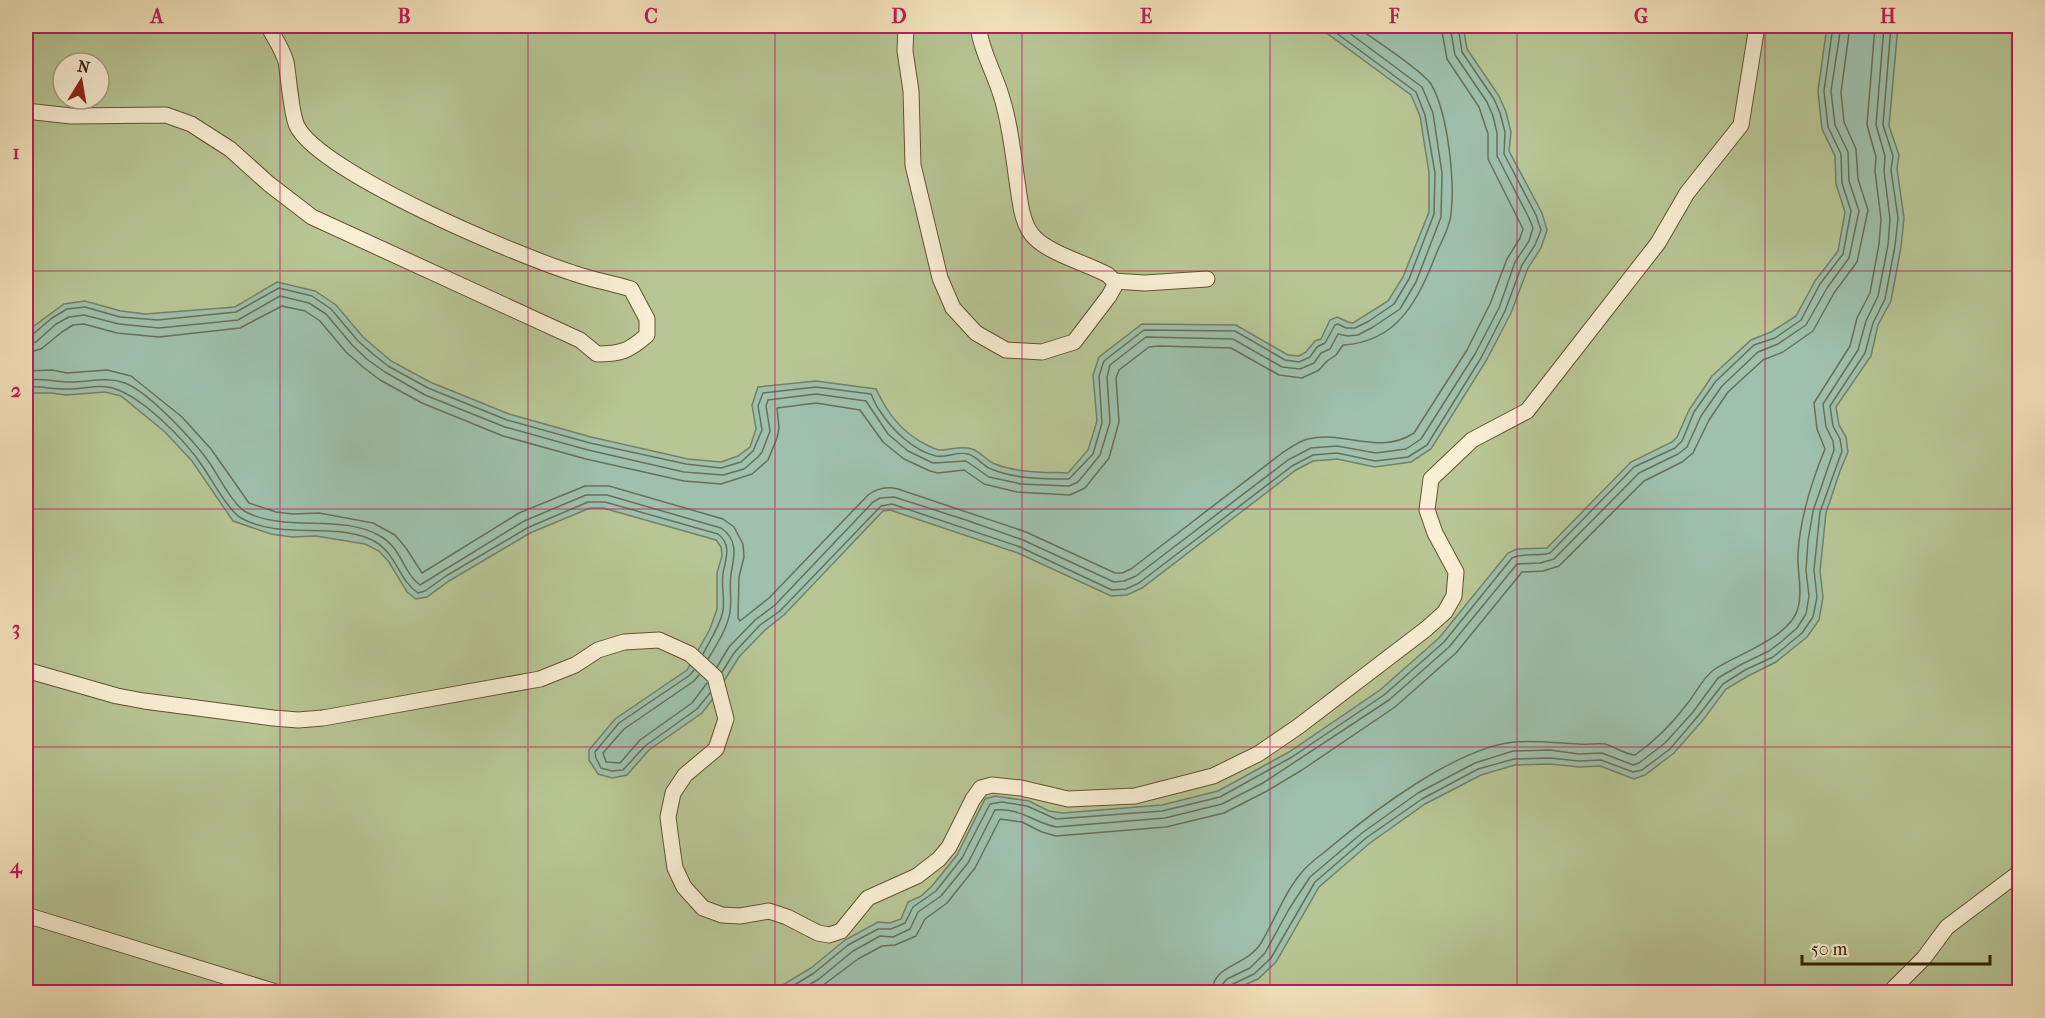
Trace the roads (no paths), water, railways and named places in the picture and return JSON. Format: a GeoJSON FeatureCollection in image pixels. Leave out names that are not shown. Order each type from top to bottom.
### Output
{"type":"FeatureCollection","features":[{"type":"Feature","properties":{"kind":"lane"},"geometry":{"type":"LineString","coordinates":[[26,111],[71,116],[166,115],[191,124],[228,148],[312,217],[580,340],[597,354],[617,354],[633,348],[647,335],[647,319],[631,289],[574,274],[498,244],[421,209],[360,177],[315,147],[297,125],[285,59],[268,26]]}},
{"type":"Feature","properties":{"kind":"lane"},"geometry":{"type":"LineString","coordinates":[[906,26],[905,51],[910,91],[913,165],[940,278],[953,308],[976,333],[1006,350],[1042,352],[1074,342],[1109,296],[1114,287],[1114,281]]}},
{"type":"Feature","properties":{"kind":"lane"},"geometry":{"type":"LineString","coordinates":[[978,26],[986,56],[1001,94],[1020,201],[1026,224],[1034,238],[1056,252],[1108,275],[1114,281],[1145,283],[1207,279]]}},
{"type":"Feature","properties":{"kind":"lane"},"geometry":{"type":"LineString","coordinates":[[26,670],[117,696],[144,701],[273,718],[314,719],[347,715],[540,679],[575,664],[598,650],[624,642],[659,640],[690,654],[715,677],[726,719],[716,749],[685,775],[673,793],[668,817],[675,868],[684,887],[703,908],[722,915],[740,916],[769,911],[787,917],[818,933],[829,935],[841,931],[868,898],[917,876],[939,859],[949,847],[981,788],[992,785],[1021,788],[1068,799],[1135,796],[1213,776],[1258,754],[1299,726],[1445,612],[1454,596],[1456,572],[1435,533],[1427,510],[1431,479],[1472,440],[1527,411],[1658,243],[1687,193],[1741,125],[1757,26]]}},
{"type":"Feature","properties":{"kind":"lane"},"geometry":{"type":"LineString","coordinates":[[1890,993],[1924,958],[1947,927],[2019,872]]}},
{"type":"Feature","properties":{"kind":"lane"},"geometry":{"type":"LineString","coordinates":[[26,915],[276,993]]}},
{"type":"Feature","properties":{"kind":"water"},"geometry":{"type":"Polygon","coordinates":[[[1317,26],[1463,26],[1467,49],[1499,96],[1506,112],[1511,132],[1509,151],[1542,213],[1547,230],[1541,248],[1528,268],[1511,313],[1486,361],[1431,449],[1411,462],[1375,467],[1337,459],[1313,461],[1296,470],[1142,588],[1127,595],[1111,596],[1018,553],[890,510],[883,511],[784,615],[765,630],[739,657],[702,713],[649,750],[627,775],[612,778],[598,774],[589,760],[589,750],[615,719],[687,670],[710,629],[717,609],[717,573],[722,556],[721,547],[716,540],[603,508],[590,508],[530,533],[449,581],[427,597],[416,599],[407,592],[389,562],[379,551],[365,544],[316,536],[292,537],[271,534],[233,521],[192,461],[165,432],[121,396],[105,392],[66,395],[26,393],[26,332],[64,304],[85,301],[121,311],[145,314],[235,307],[277,282],[315,291],[336,305],[363,337],[391,361],[430,382],[509,414],[591,437],[688,459],[721,462],[738,456],[750,447],[756,429],[752,405],[758,387],[816,381],[876,389],[891,415],[903,429],[935,449],[968,448],[978,452],[992,463],[1004,467],[1031,472],[1068,473],[1088,450],[1097,421],[1093,375],[1099,357],[1142,324],[1236,325],[1288,355],[1299,356],[1306,352],[1315,341],[1321,339],[1330,320],[1337,317],[1353,323],[1388,301],[1403,277],[1429,212],[1429,173],[1420,116],[1411,95],[1317,26]]]}},
{"type":"Feature","properties":{"kind":"water"},"geometry":{"type":"Polygon","coordinates":[[[1827,26],[1898,26],[1889,126],[1899,155],[1897,169],[1904,218],[1891,301],[1878,325],[1871,356],[1836,407],[1839,425],[1846,437],[1848,452],[1826,513],[1820,571],[1823,597],[1819,620],[1807,637],[1776,662],[1726,689],[1674,753],[1645,775],[1634,779],[1600,766],[1515,765],[1481,775],[1425,804],[1370,843],[1319,887],[1276,962],[1258,979],[1229,992],[771,992],[811,968],[845,940],[878,922],[890,923],[901,919],[908,902],[921,896],[932,886],[957,855],[985,799],[995,796],[1029,801],[1049,811],[1063,813],[1162,805],[1218,791],[1289,752],[1380,690],[1439,638],[1508,553],[1517,549],[1547,548],[1631,462],[1672,442],[1677,437],[1689,410],[1712,376],[1751,340],[1771,332],[1796,316],[1815,281],[1838,251],[1845,212],[1836,184],[1835,156],[1822,129],[1818,91],[1827,26]]]}}]}
